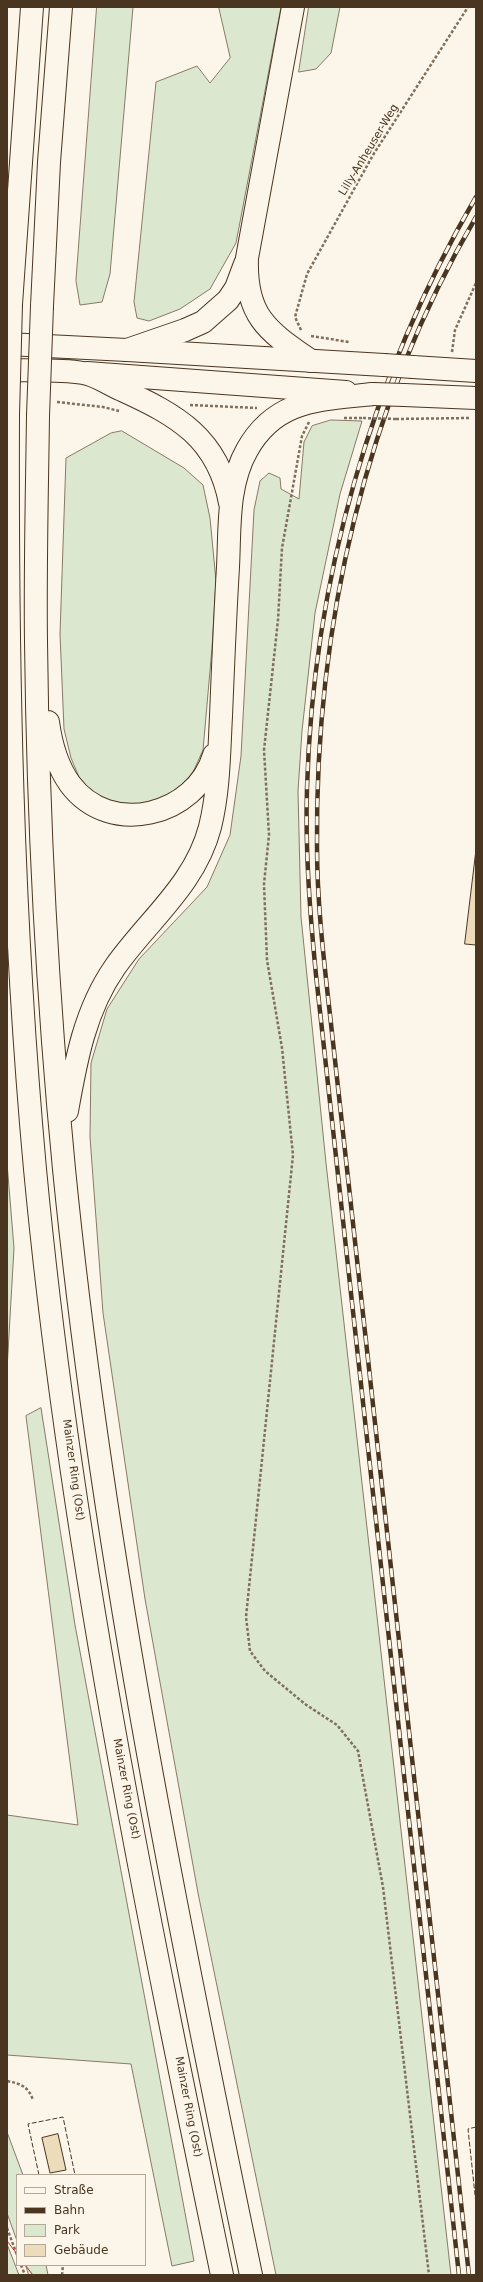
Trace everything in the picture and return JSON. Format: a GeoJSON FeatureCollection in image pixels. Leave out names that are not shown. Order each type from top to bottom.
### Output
{"type":"FeatureCollection","features":[{"type":"Feature","properties":{"kind":"main road"},"geometry":{"type":"LineString","coordinates":[[22,1014],[13,836],[7,618],[8,415],[11,304],[20,159],[32,7]]}},
{"type":"Feature","properties":{"kind":"main road"},"geometry":{"type":"LineString","coordinates":[[127,350],[185,330],[213,314],[228,300],[236,288],[247,258],[293,7]]}},
{"type":"Feature","properties":{"kind":"main road"},"geometry":{"type":"LineString","coordinates":[[61,13],[49,162],[42,306],[45,409],[36,640],[41,837],[51,1012],[64,1166],[78,1297],[98,1454],[123,1616],[175,1902],[251,2275]]}},
{"type":"Feature","properties":{"kind":"main road"},"geometry":{"type":"LineString","coordinates":[[7,116],[20,159]]}},
{"type":"Feature","properties":{"kind":"main road"},"geometry":{"type":"LineString","coordinates":[[247,258],[249,291],[261,321],[274,335],[311,361]]}},
{"type":"Feature","properties":{"kind":"main road"},"geometry":{"type":"LineString","coordinates":[[7,344],[476,371]]}},
{"type":"Feature","properties":{"kind":"main road"},"geometry":{"type":"LineString","coordinates":[[7,370],[84,373],[372,394],[476,398]]}},
{"type":"Feature","properties":{"kind":"main road"},"geometry":{"type":"LineString","coordinates":[[84,373],[167,411],[194,433],[208,449],[219,467],[227,486],[231,508]]}},
{"type":"Feature","properties":{"kind":"main road"},"geometry":{"type":"LineString","coordinates":[[64,1166],[67,1112],[83,1032],[101,989],[114,968],[179,890],[193,870],[202,850],[215,803],[220,739],[231,508],[239,469],[246,452],[256,436],[266,425],[290,409],[309,401],[372,394]]}},
{"type":"Feature","properties":{"kind":"main road"},"geometry":{"type":"LineString","coordinates":[[36,640],[49,734],[54,753],[61,770],[71,785],[83,797],[98,806],[112,812],[143,815],[161,810],[177,803],[191,792],[203,779],[212,763],[220,739]]}},
{"type":"Feature","properties":{"kind":"main road"},"geometry":{"type":"LineString","coordinates":[[7,931],[22,1014]]}},
{"type":"Feature","properties":{"kind":"main road","name":"Mainzer Ring (Ost)"},"geometry":{"type":"LineString","coordinates":[[22,1014],[35,1171],[73,1476],[120,1763],[222,2275]]}},
{"type":"Feature","properties":{"kind":"path","name":"Lilly-Anheuser-Weg"},"geometry":{"type":"LineString","coordinates":[[351,343],[312,337],[301,330],[295,317],[296,308],[307,274],[373,155],[468,7]]}},
{"type":"Feature","properties":{"kind":"path"},"geometry":{"type":"LineString","coordinates":[[451,370],[452,343],[476,283]]}},
{"type":"Feature","properties":{"kind":"path"},"geometry":{"type":"LineString","coordinates":[[189,405],[264,409]]}},
{"type":"Feature","properties":{"kind":"path"},"geometry":{"type":"LineString","coordinates":[[45,409],[103,407],[126,413]]}},
{"type":"Feature","properties":{"kind":"path"},"geometry":{"type":"LineString","coordinates":[[311,418],[302,436],[282,548],[278,620],[264,750],[268,836],[264,884],[267,960],[282,1048],[293,1155],[246,1617],[250,1651],[265,1671],[305,1704],[337,1725],[358,1751],[383,1887],[429,2275]]}},
{"type":"Feature","properties":{"kind":"path"},"geometry":{"type":"LineString","coordinates":[[363,418],[476,418]]}},
{"type":"Feature","properties":{"kind":"path"},"geometry":{"type":"LineString","coordinates":[[7,2081],[24,2085],[30,2092],[33,2100]]}},
{"type":"Feature","properties":{"kind":"path"},"geometry":{"type":"LineString","coordinates":[[7,2228],[16,2251]]}},
{"type":"Feature","properties":{"kind":"green space"},"geometry":{"type":"Polygon","coordinates":[[[97,7],[133,7],[110,274],[102,302],[80,305],[76,281],[97,7]]]}},
{"type":"Feature","properties":{"kind":"green space"},"geometry":{"type":"Polygon","coordinates":[[[219,7],[281,7],[236,243],[210,289],[180,309],[149,321],[137,318],[134,302],[156,82],[197,66],[210,83],[230,58],[219,7]]]}},
{"type":"Feature","properties":{"kind":"green space"},"geometry":{"type":"Polygon","coordinates":[[[309,7],[340,7],[331,53],[316,69],[299,72],[309,7]]]}},
{"type":"Feature","properties":{"kind":"green space"},"geometry":{"type":"Polygon","coordinates":[[[331,420],[362,421],[340,494],[315,613],[302,731],[298,791],[301,917],[326,1163],[451,2275],[276,2275],[198,1893],[145,1599],[103,1313],[90,1137],[91,1063],[107,1009],[139,959],[207,887],[230,835],[241,756],[254,510],[260,481],[269,473],[280,478],[281,489],[299,499],[304,442],[312,426],[331,420]]]}},
{"type":"Feature","properties":{"kind":"green space"},"geometry":{"type":"Polygon","coordinates":[[[122,431],[184,468],[203,485],[210,518],[216,581],[203,750],[189,781],[173,799],[126,808],[90,791],[79,777],[71,758],[64,729],[60,634],[66,458],[111,433],[122,431]]]}},
{"type":"Feature","properties":{"kind":"green space"},"geometry":{"type":"Polygon","coordinates":[[[7,1163],[14,1248],[7,1370],[7,1163]]]}},
{"type":"Feature","properties":{"kind":"green space"},"geometry":{"type":"Polygon","coordinates":[[[41,1408],[75,1625],[194,2261],[172,2266],[131,2064],[7,2055],[7,1815],[78,1825],[26,1416],[41,1408]]]}},
{"type":"Feature","properties":{"kind":"green space"},"geometry":{"type":"Polygon","coordinates":[[[7,2132],[23,2174],[16,2174],[16,2238],[7,2213],[7,2132]]]}},
{"type":"Feature","properties":{"kind":"green space"},"geometry":{"type":"Polygon","coordinates":[[[7,2244],[19,2275],[7,2275],[7,2244]]]}},
{"type":"Feature","properties":{"kind":"green space"},"geometry":{"type":"Polygon","coordinates":[[[26,2266],[46,2266],[48,2275],[29,2275],[26,2266]]]}},
{"type":"Feature","properties":{"kind":"building"},"geometry":{"type":"Polygon","coordinates":[[[476,850],[476,945],[465,944],[476,850]]]}},
{"type":"Feature","properties":{"kind":"building"},"geometry":{"type":"Polygon","coordinates":[[[58,2134],[66,2170],[50,2173],[42,2138],[58,2134]]]}},
{"type":"Feature","properties":{"kind":"railway"},"geometry":{"type":"LineString","coordinates":[[459,2275],[316,975],[308,882],[307,788],[312,710],[321,633],[335,557],[354,482],[378,408],[406,336],[439,266],[476,197]]}},
{"type":"Feature","properties":{"kind":"railway"},"geometry":{"type":"LineString","coordinates":[[469,2275],[325,969],[320,919],[317,846],[319,764],[325,682],[337,601],[354,520],[376,441],[404,364],[437,289],[476,217]]}},
{"type":"Feature","properties":{"kind":"fence"},"geometry":{"type":"LineString","coordinates":[[39,2174],[28,2124],[63,2117],[75,2174]]}},
{"type":"Feature","properties":{"kind":"fence"},"geometry":{"type":"LineString","coordinates":[[476,2127],[468,2129],[476,2204]]}},
{"type":"Feature","properties":{"kind":"power"},"geometry":{"type":"LineString","coordinates":[[7,2241],[16,2253]]}},
{"type":"Feature","properties":{"kind":"power"},"geometry":{"type":"LineString","coordinates":[[26,2266],[33,2275]]}}]}
